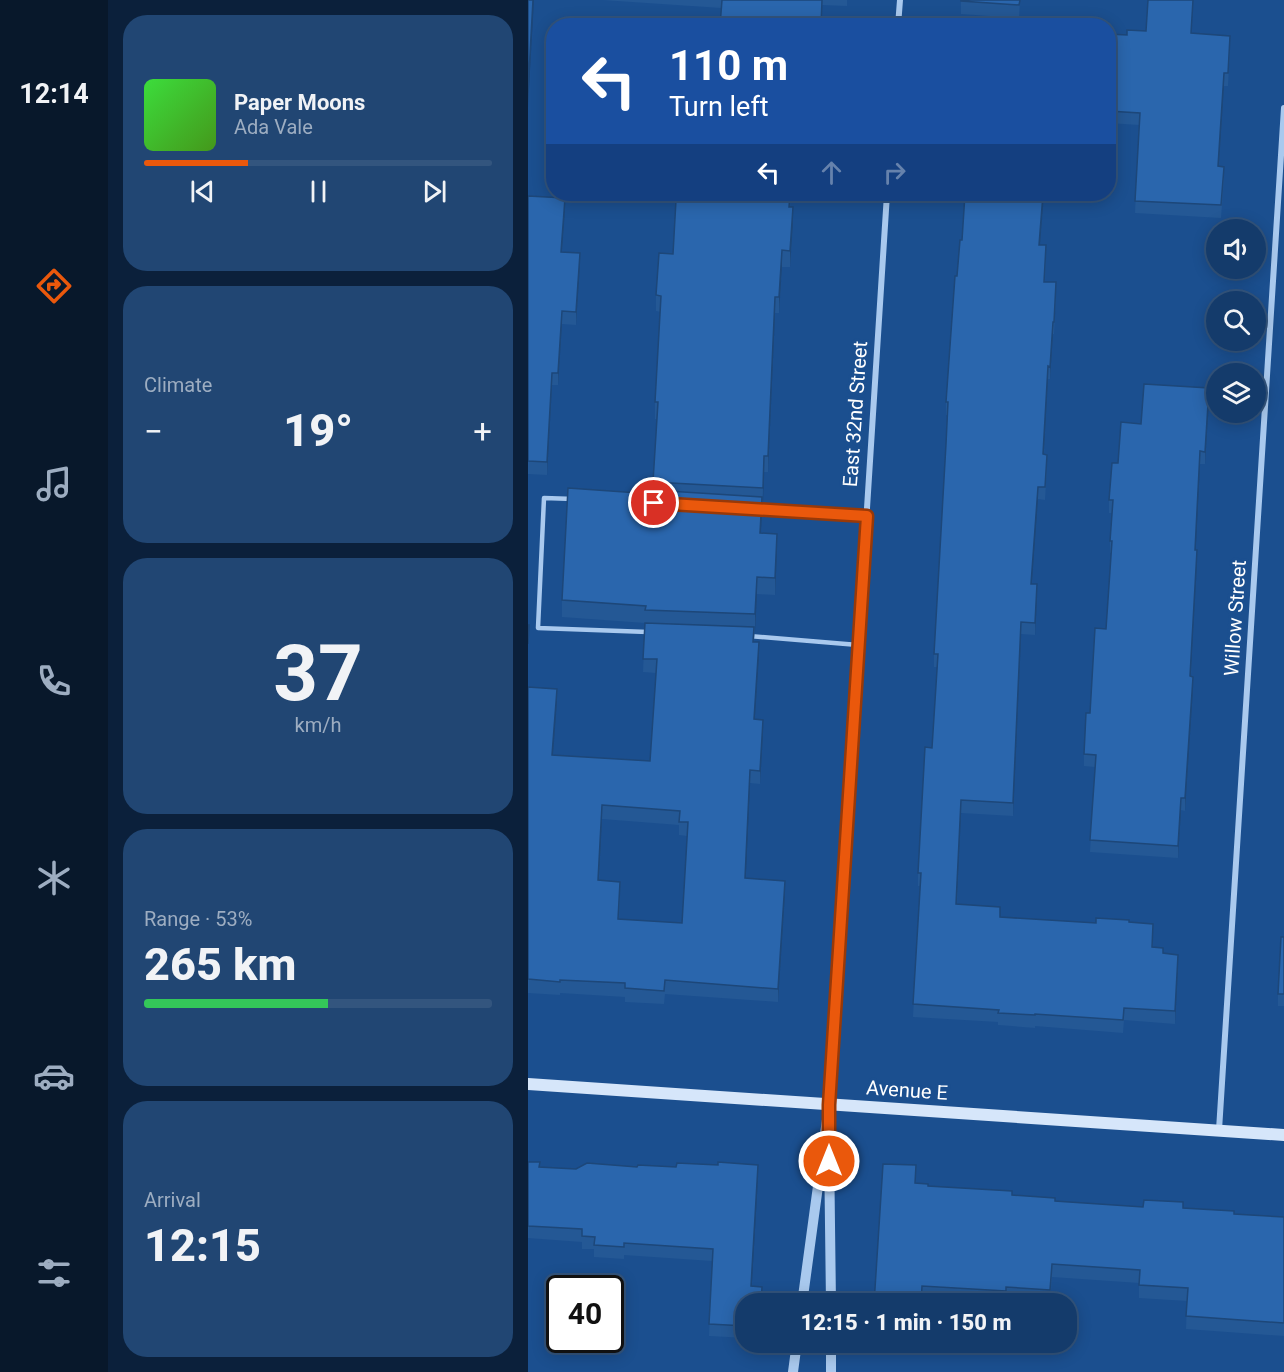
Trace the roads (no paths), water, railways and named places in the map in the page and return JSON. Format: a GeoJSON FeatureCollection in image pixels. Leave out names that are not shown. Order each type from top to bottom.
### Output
{"type":"FeatureCollection","features":[{"type":"Feature","properties":{"kind":"main road","name":"Avenue E"},"geometry":{"type":"LineString","coordinates":[[528,1084],[1284,1135]]}},
{"type":"Feature","properties":{"kind":"street"},"geometry":{"type":"LineString","coordinates":[[899,18],[900,0]]}},
{"type":"Feature","properties":{"kind":"street","name":"Willow Street"},"geometry":{"type":"LineString","coordinates":[[1219,1131],[1284,108]]}},
{"type":"Feature","properties":{"kind":"street","name":"East 32nd Street"},"geometry":{"type":"LineString","coordinates":[[803,1293],[829,1105],[887,201]]}},
{"type":"Feature","properties":{"kind":"street","name":"East 32nd Street"},"geometry":{"type":"LineString","coordinates":[[829,1105],[831,1293]]}},
{"type":"Feature","properties":{"kind":"street"},"geometry":{"type":"LineString","coordinates":[[794,1369],[796,1353]]}},
{"type":"Feature","properties":{"kind":"lane"},"geometry":{"type":"LineString","coordinates":[[579,500],[544,498],[538,628],[651,632]]}},
{"type":"Feature","properties":{"kind":"lane"},"geometry":{"type":"LineString","coordinates":[[756,509],[867,516]]}},
{"type":"Feature","properties":{"kind":"lane"},"geometry":{"type":"LineString","coordinates":[[742,635],[858,645]]}}]}
